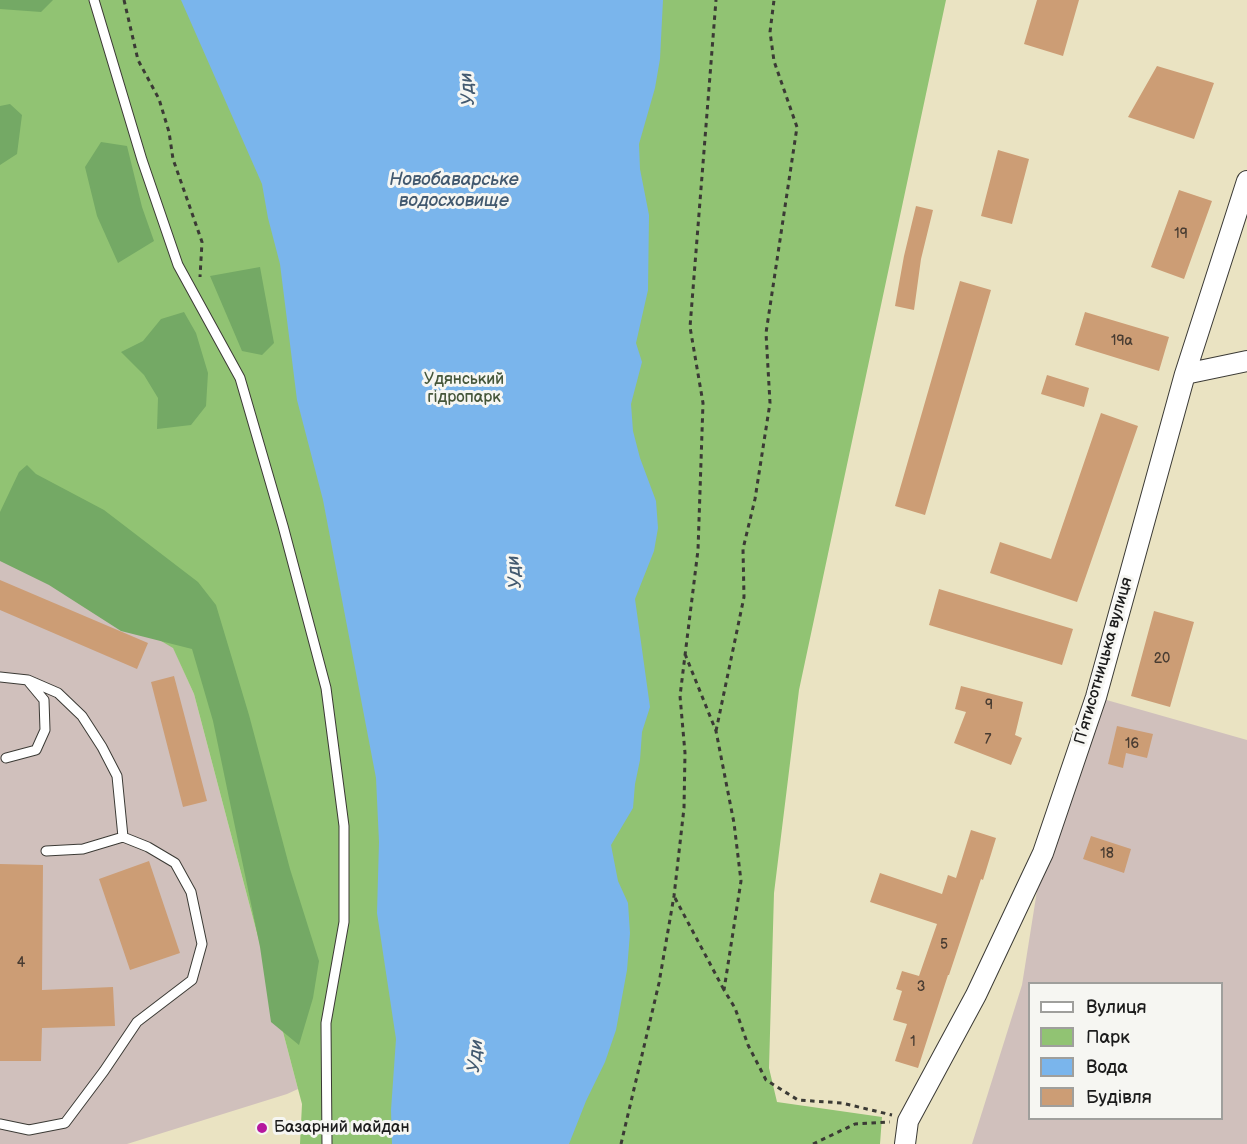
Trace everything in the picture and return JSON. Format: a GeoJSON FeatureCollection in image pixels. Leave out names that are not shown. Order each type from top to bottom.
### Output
{"type":"FeatureCollection","features":[{"type":"Feature","properties":{"kind":"street","name":"П’ятисотницька вулиця"},"geometry":{"type":"LineString","coordinates":[[908,1121],[976,994],[1043,853],[1096,697],[1185,374],[1247,181]]}},
{"type":"Feature","properties":{"kind":"street"},"geometry":{"type":"LineString","coordinates":[[1185,374],[1247,361]]}},
{"type":"Feature","properties":{"kind":"street"},"geometry":{"type":"LineString","coordinates":[[905,1144],[908,1121]]}},
{"type":"Feature","properties":{"kind":"lane"},"geometry":{"type":"LineString","coordinates":[[94,0],[142,160],[178,265],[240,378],[284,526],[326,688],[344,826],[345,922],[326,1023],[327,1144]]}},
{"type":"Feature","properties":{"kind":"lane"},"geometry":{"type":"LineString","coordinates":[[0,676],[28,680],[58,693],[82,716],[117,776],[123,837]]}},
{"type":"Feature","properties":{"kind":"lane"},"geometry":{"type":"LineString","coordinates":[[6,758],[36,750],[45,729],[44,700],[28,680]]}},
{"type":"Feature","properties":{"kind":"lane"},"geometry":{"type":"LineString","coordinates":[[0,1124],[29,1130],[65,1123],[137,1022],[192,980],[202,944],[191,892],[175,863],[148,847],[123,837],[83,849],[46,851]]}},
{"type":"Feature","properties":{"kind":"path"},"geometry":{"type":"LineString","coordinates":[[124,0],[138,60],[159,99],[169,132],[173,159],[202,242],[199,303]]}},
{"type":"Feature","properties":{"kind":"path"},"geometry":{"type":"LineString","coordinates":[[621,1144],[659,983],[674,896],[684,808],[685,753],[680,696],[698,550],[703,403],[690,327],[716,0]]}},
{"type":"Feature","properties":{"kind":"path"},"geometry":{"type":"LineString","coordinates":[[716,731],[744,597],[743,549],[755,499],[770,403],[766,333],[797,127],[774,61],[770,32],[774,0]]}},
{"type":"Feature","properties":{"kind":"path"},"geometry":{"type":"LineString","coordinates":[[685,653],[716,731],[734,823],[741,881],[724,990]]}},
{"type":"Feature","properties":{"kind":"path"},"geometry":{"type":"LineString","coordinates":[[674,896],[735,1008],[748,1045],[766,1080],[798,1100],[842,1103],[908,1121]]}},
{"type":"Feature","properties":{"kind":"path"},"geometry":{"type":"LineString","coordinates":[[813,1144],[855,1124],[908,1121]]}},
{"type":"Feature","properties":{"kind":"shaded area"},"geometry":{"type":"Polygon","coordinates":[[[0,546],[173,647],[194,694],[298,1089],[127,1144],[0,1144],[0,546]]]}},
{"type":"Feature","properties":{"kind":"shaded area"},"geometry":{"type":"Polygon","coordinates":[[[1096,697],[1247,740],[1247,1144],[972,1144],[1022,985],[1043,853],[1096,697]]]}},
{"type":"Feature","properties":{"kind":"green space","name":"Удянський гідропарк"},"geometry":{"type":"Polygon","coordinates":[[[0,0],[946,0],[799,690],[774,893],[769,1068],[777,1102],[882,1117],[880,1144],[300,1144],[302,1104],[194,694],[173,648],[0,546],[0,0]]]}},
{"type":"Feature","properties":{"kind":"green space"},"geometry":{"type":"Polygon","coordinates":[[[0,0],[53,0],[41,12],[0,9],[0,0]]]}},
{"type":"Feature","properties":{"kind":"green space"},"geometry":{"type":"Polygon","coordinates":[[[10,104],[22,115],[17,154],[0,165],[0,106],[10,104]]]}},
{"type":"Feature","properties":{"kind":"green space"},"geometry":{"type":"Polygon","coordinates":[[[101,142],[127,146],[142,207],[154,241],[118,263],[97,216],[85,167],[101,142]]]}},
{"type":"Feature","properties":{"kind":"green space"},"geometry":{"type":"Polygon","coordinates":[[[260,267],[274,343],[262,355],[242,351],[210,276],[260,267]]]}},
{"type":"Feature","properties":{"kind":"green space"},"geometry":{"type":"Polygon","coordinates":[[[184,312],[196,333],[208,373],[206,406],[191,425],[157,429],[158,398],[144,375],[121,352],[143,341],[161,319],[184,312]]]}},
{"type":"Feature","properties":{"kind":"green space"},"geometry":{"type":"Polygon","coordinates":[[[27,465],[36,474],[104,510],[198,582],[216,605],[249,715],[290,869],[319,961],[313,998],[299,1045],[271,1022],[260,947],[213,721],[192,649],[121,631],[49,585],[0,561],[0,512],[19,472],[27,465]]]}},
{"type":"Feature","properties":{"kind":"water","name":"Новобаварське водосховище"},"geometry":{"type":"Polygon","coordinates":[[[181,0],[663,0],[660,59],[655,88],[639,144],[640,169],[649,215],[648,290],[636,343],[642,362],[631,404],[633,431],[656,501],[658,528],[654,551],[635,599],[650,707],[642,732],[633,808],[611,845],[618,881],[628,903],[630,933],[627,970],[616,1030],[605,1062],[569,1144],[392,1144],[391,1110],[396,1039],[377,913],[379,842],[376,778],[323,500],[297,400],[280,264],[262,184],[181,0]]]}},
{"type":"Feature","properties":{"kind":"building"},"geometry":{"type":"Polygon","coordinates":[[[1037,0],[1079,0],[1063,56],[1024,44],[1037,0]]]}},
{"type":"Feature","properties":{"kind":"building"},"geometry":{"type":"Polygon","coordinates":[[[1157,66],[1214,83],[1194,139],[1128,117],[1157,66]]]}},
{"type":"Feature","properties":{"kind":"building"},"geometry":{"type":"Polygon","coordinates":[[[998,150],[1029,159],[1012,224],[981,216],[998,150]]]}},
{"type":"Feature","properties":{"kind":"building"},"geometry":{"type":"Polygon","coordinates":[[[1179,190],[1212,201],[1184,279],[1151,267],[1179,190]]]}},
{"type":"Feature","properties":{"kind":"building"},"geometry":{"type":"Polygon","coordinates":[[[916,206],[933,210],[921,259],[914,310],[895,306],[916,206]]]}},
{"type":"Feature","properties":{"kind":"building"},"geometry":{"type":"Polygon","coordinates":[[[960,281],[991,290],[925,515],[895,506],[960,281]]]}},
{"type":"Feature","properties":{"kind":"building"},"geometry":{"type":"Polygon","coordinates":[[[1085,312],[1169,337],[1159,371],[1075,345],[1085,312]]]}},
{"type":"Feature","properties":{"kind":"building"},"geometry":{"type":"Polygon","coordinates":[[[1047,375],[1089,388],[1084,407],[1041,394],[1047,375]]]}},
{"type":"Feature","properties":{"kind":"building"},"geometry":{"type":"Polygon","coordinates":[[[1101,413],[1138,426],[1077,602],[990,573],[1000,542],[1051,559],[1101,413]]]}},
{"type":"Feature","properties":{"kind":"building"},"geometry":{"type":"Polygon","coordinates":[[[0,580],[148,643],[137,669],[0,610],[0,580]]]}},
{"type":"Feature","properties":{"kind":"building"},"geometry":{"type":"Polygon","coordinates":[[[939,589],[1073,629],[1062,665],[929,625],[939,589]]]}},
{"type":"Feature","properties":{"kind":"building"},"geometry":{"type":"Polygon","coordinates":[[[1154,611],[1194,622],[1170,707],[1131,696],[1154,611]]]}},
{"type":"Feature","properties":{"kind":"building"},"geometry":{"type":"Polygon","coordinates":[[[174,676],[207,801],[183,807],[151,682],[174,676]]]}},
{"type":"Feature","properties":{"kind":"building"},"geometry":{"type":"Polygon","coordinates":[[[961,686],[1023,702],[1015,735],[1022,738],[1011,765],[954,743],[966,712],[955,709],[961,686]]]}},
{"type":"Feature","properties":{"kind":"building"},"geometry":{"type":"Polygon","coordinates":[[[1117,726],[1153,734],[1147,758],[1126,753],[1123,768],[1108,764],[1117,726]]]}},
{"type":"Feature","properties":{"kind":"building"},"geometry":{"type":"Polygon","coordinates":[[[971,830],[996,838],[918,1068],[895,1061],[907,1024],[893,1020],[902,991],[896,989],[902,971],[919,976],[937,924],[870,902],[880,873],[942,894],[948,875],[956,878],[971,830]]]}},
{"type":"Feature","properties":{"kind":"building"},"geometry":{"type":"Polygon","coordinates":[[[1091,836],[1131,849],[1124,873],[1083,859],[1091,836]]]}},
{"type":"Feature","properties":{"kind":"building"},"geometry":{"type":"Polygon","coordinates":[[[149,861],[180,953],[130,970],[99,879],[149,861]]]}},
{"type":"Feature","properties":{"kind":"building"},"geometry":{"type":"Polygon","coordinates":[[[0,864],[43,865],[42,990],[113,987],[115,1026],[42,1028],[41,1061],[0,1061],[0,864]]]}},
{"type":"Feature","properties":{"kind":"place","name":"Базарний майдан"},"geometry":{"type":"Point","coordinates":[262,1128]}},
{"type":"Feature","properties":{"kind":"water label","name":"Уди"},"geometry":{"type":"Point","coordinates":[468,89]}},
{"type":"Feature","properties":{"kind":"water label","name":"Уди"},"geometry":{"type":"Point","coordinates":[515,572]}},
{"type":"Feature","properties":{"kind":"water label","name":"Уди"},"geometry":{"type":"Point","coordinates":[476,1056]}}]}
